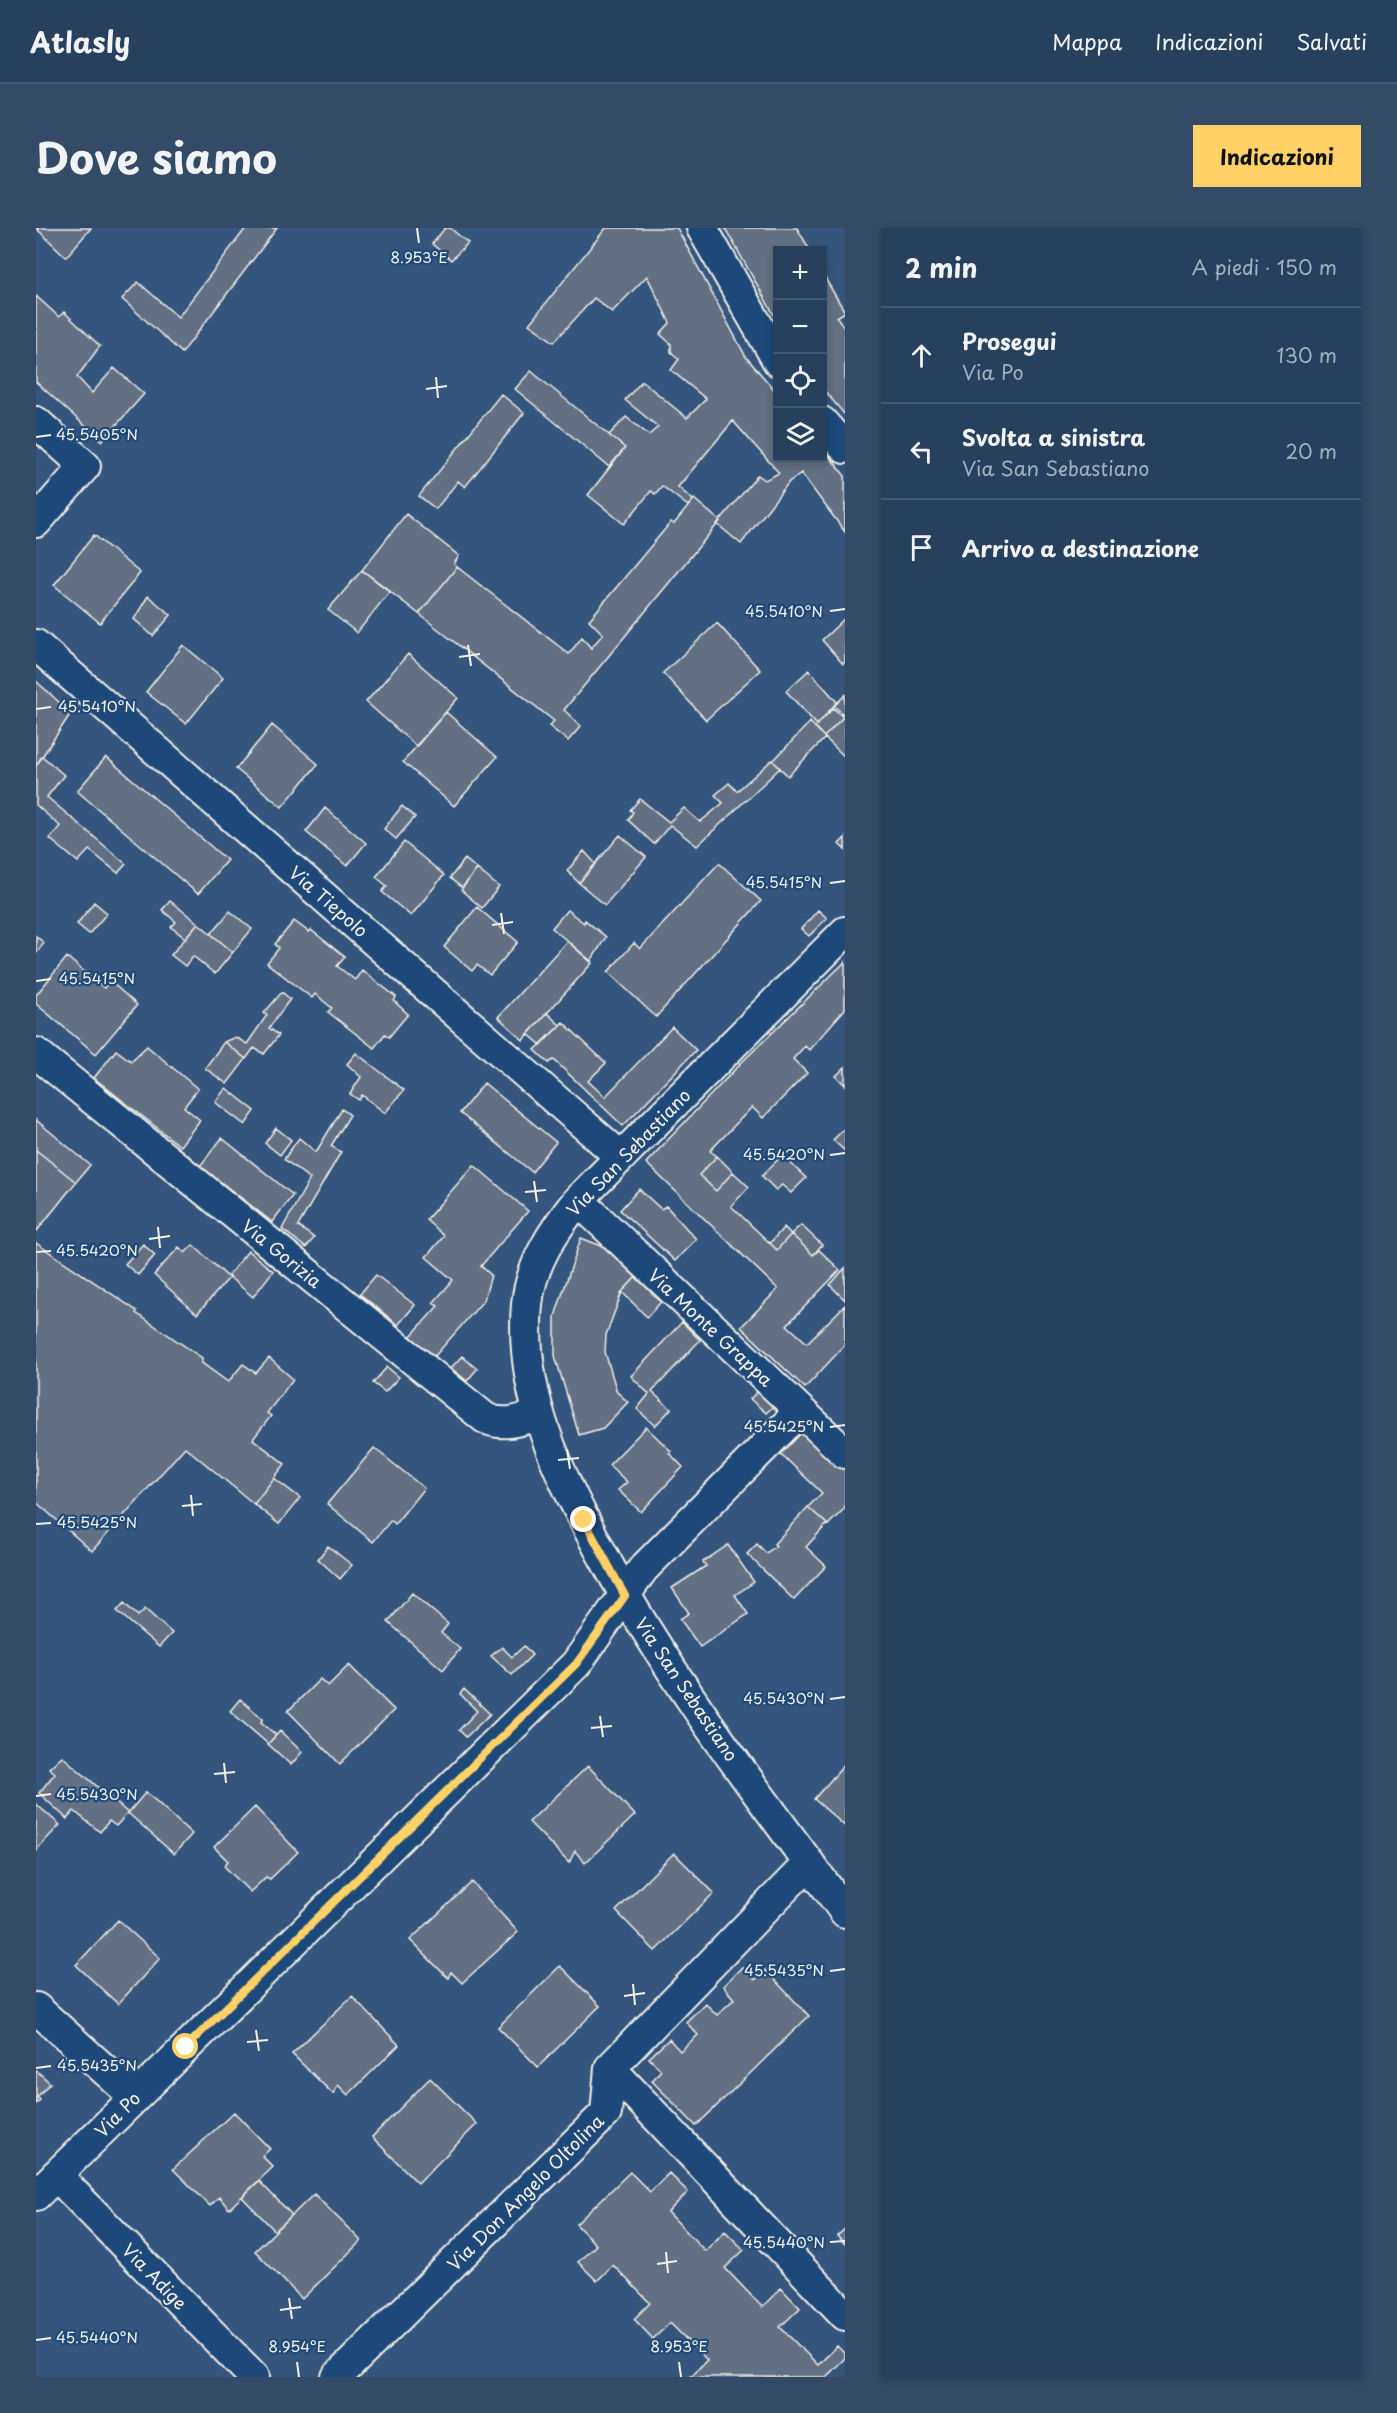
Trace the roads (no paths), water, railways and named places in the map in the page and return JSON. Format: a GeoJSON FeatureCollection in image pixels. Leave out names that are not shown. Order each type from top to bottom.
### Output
{"type":"FeatureCollection","features":[{"type":"Feature","properties":{"kind":"street"},"geometry":{"type":"LineString","coordinates":[[702,228],[773,354]]}},
{"type":"Feature","properties":{"kind":"street"},"geometry":{"type":"LineString","coordinates":[[36,422],[85,466],[36,522]]}},
{"type":"Feature","properties":{"kind":"street"},"geometry":{"type":"LineString","coordinates":[[827,428],[845,448]]}},
{"type":"Feature","properties":{"kind":"street","name":"Via Tiepolo"},"geometry":{"type":"LineString","coordinates":[[36,645],[621,1157]]}},
{"type":"Feature","properties":{"kind":"street","name":"Via San Sebastiano"},"geometry":{"type":"LineString","coordinates":[[845,932],[578,1200],[546,1244],[531,1283],[527,1304],[526,1343],[530,1380],[539,1415],[564,1482],[625,1596],[668,1667],[845,1912]]}},
{"type":"Feature","properties":{"kind":"street","name":"Via Gorizia"},"geometry":{"type":"LineString","coordinates":[[36,1053],[485,1418],[505,1423],[539,1415]]}},
{"type":"Feature","properties":{"kind":"street","name":"Via Monte Grappa"},"geometry":{"type":"LineString","coordinates":[[578,1200],[845,1454]]}},
{"type":"Feature","properties":{"kind":"street","name":"Via Po"},"geometry":{"type":"LineString","coordinates":[[46,2185],[576,1664],[644,1569],[800,1411]]}},
{"type":"Feature","properties":{"kind":"street"},"geometry":{"type":"LineString","coordinates":[[809,1863],[610,2068],[845,2315]]}},
{"type":"Feature","properties":{"kind":"street"},"geometry":{"type":"LineString","coordinates":[[36,2008],[135,2097]]}},
{"type":"Feature","properties":{"kind":"street","name":"Via Don Angelo Oltolina"},"geometry":{"type":"LineString","coordinates":[[337,2377],[606,2113],[610,2068]]}},
{"type":"Feature","properties":{"kind":"street","name":"Via Adige"},"geometry":{"type":"LineString","coordinates":[[46,2185],[254,2377]]}}]}
